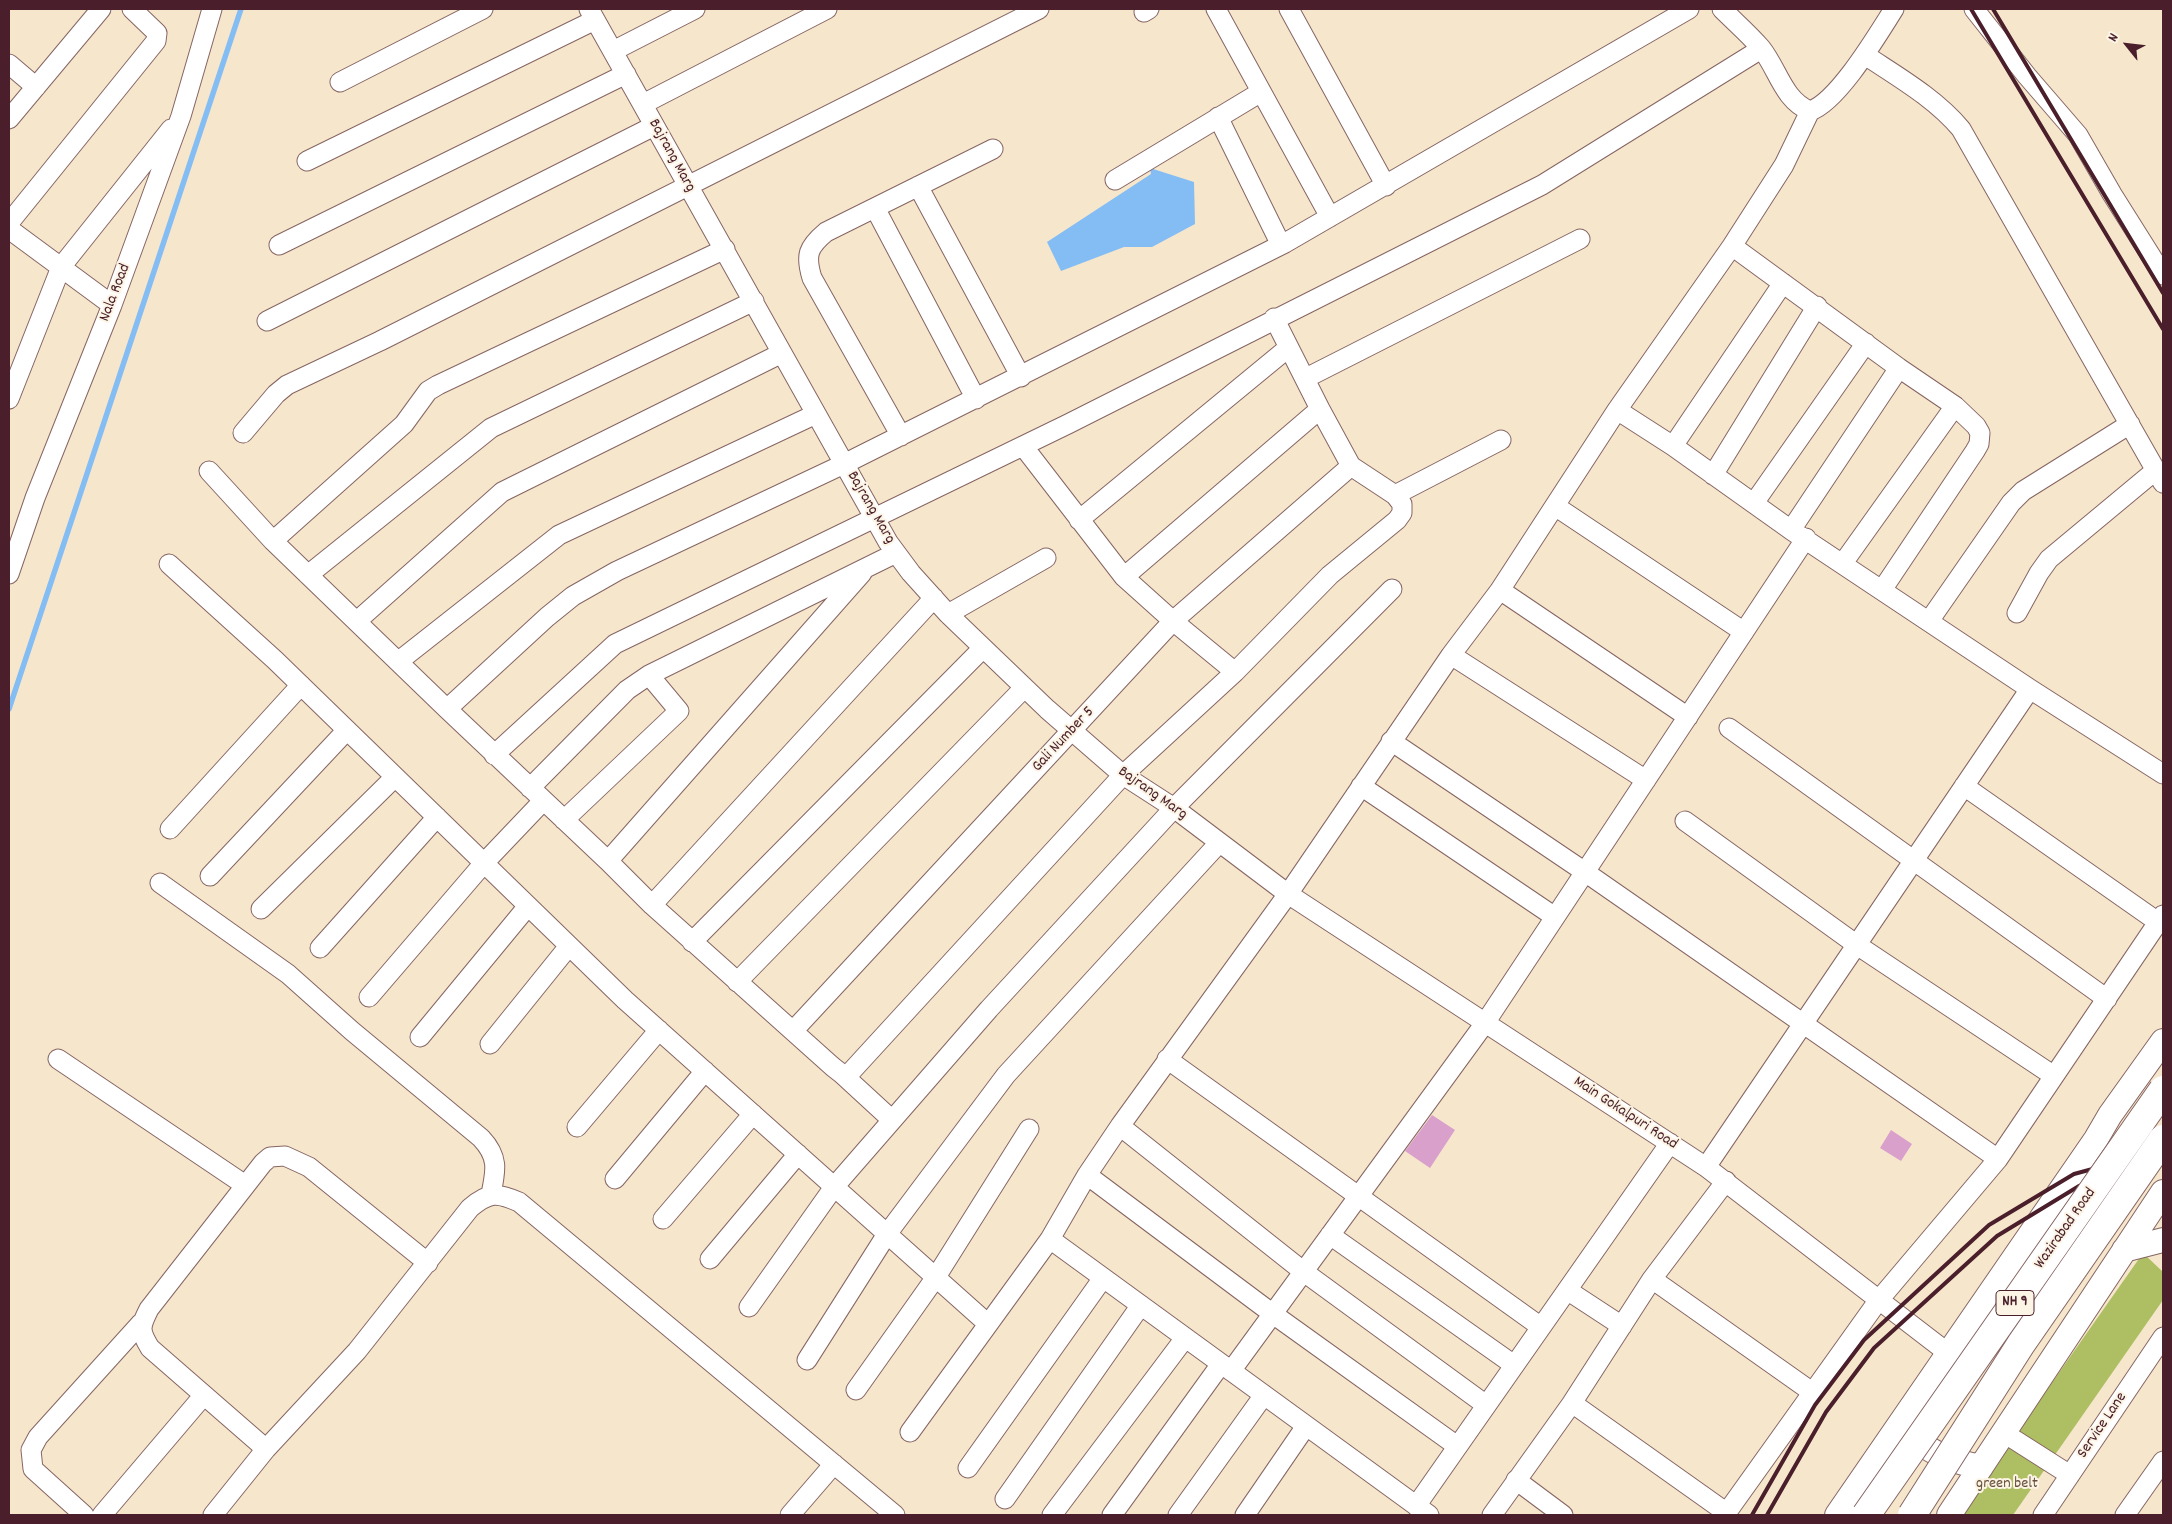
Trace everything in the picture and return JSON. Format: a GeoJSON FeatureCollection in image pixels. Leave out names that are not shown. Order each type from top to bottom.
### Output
{"type":"FeatureCollection","features":[{"type":"Feature","properties":{"kind":"highway","name":"Wazirabad Road"},"geometry":{"type":"LineString","coordinates":[[1866,1515],[2163,1090]]}},
{"type":"Feature","properties":{"kind":"highway","name":"Wazirabad Road"},"geometry":{"type":"LineString","coordinates":[[1912,1515],[2021,1344],[2163,1139]]}},
{"type":"Feature","properties":{"kind":"main road"},"geometry":{"type":"LineString","coordinates":[[1837,1515],[2096,1140],[2110,1115],[2163,1041]]}},
{"type":"Feature","properties":{"kind":"main road"},"geometry":{"type":"LineString","coordinates":[[2110,1115],[2163,1150]]}},
{"type":"Feature","properties":{"kind":"main road"},"geometry":{"type":"LineString","coordinates":[[2096,1140],[2163,1183]]}},
{"type":"Feature","properties":{"kind":"main road"},"geometry":{"type":"LineString","coordinates":[[1949,1515],[2163,1192]]}},
{"type":"Feature","properties":{"kind":"main road"},"geometry":{"type":"LineString","coordinates":[[2124,1250],[2163,1240]]}},
{"type":"Feature","properties":{"kind":"main road"},"geometry":{"type":"LineString","coordinates":[[1909,1410],[1914,1434],[1933,1452],[1960,1463],[1981,1467]]}},
{"type":"Feature","properties":{"kind":"street"},"geometry":{"type":"LineString","coordinates":[[9,119],[101,9]]}},
{"type":"Feature","properties":{"kind":"street"},"geometry":{"type":"LineString","coordinates":[[9,223],[156,41],[157,33],[153,27],[132,9]]}},
{"type":"Feature","properties":{"kind":"street","name":"Nala Road"},"geometry":{"type":"LineString","coordinates":[[9,574],[35,498],[112,305],[181,116],[212,9]]}},
{"type":"Feature","properties":{"kind":"street"},"geometry":{"type":"LineString","coordinates":[[340,82],[483,9]]}},
{"type":"Feature","properties":{"kind":"street"},"geometry":{"type":"LineString","coordinates":[[613,51],[695,9]]}},
{"type":"Feature","properties":{"kind":"street"},"geometry":{"type":"LineString","coordinates":[[643,104],[827,9]]}},
{"type":"Feature","properties":{"kind":"street"},"geometry":{"type":"LineString","coordinates":[[243,433],[276,394],[287,385],[380,342],[1039,9]]}},
{"type":"Feature","properties":{"kind":"street"},"geometry":{"type":"LineString","coordinates":[[1216,9],[1330,217]]}},
{"type":"Feature","properties":{"kind":"street"},"geometry":{"type":"LineString","coordinates":[[1289,9],[1386,186]]}},
{"type":"Feature","properties":{"kind":"street"},"geometry":{"type":"LineString","coordinates":[[447,709],[511,648],[573,596],[617,571],[844,464],[1281,245],[1386,186],[1689,9]]}},
{"type":"Feature","properties":{"kind":"street"},"geometry":{"type":"LineString","coordinates":[[1722,9],[1761,49],[1792,100],[1800,107],[1810,111]]}},
{"type":"Feature","properties":{"kind":"street"},"geometry":{"type":"LineString","coordinates":[[910,1432],[1050,1239],[1087,1175],[1120,1126],[1288,894],[1391,741],[1451,655],[1500,590],[1617,410],[1732,246],[1784,165],[1810,111],[1825,103],[1867,52],[1894,9]]}},
{"type":"Feature","properties":{"kind":"street"},"geometry":{"type":"LineString","coordinates":[[1974,9],[2027,76],[2078,135],[2112,194],[2163,275]]}},
{"type":"Feature","properties":{"kind":"street"},"geometry":{"type":"LineString","coordinates":[[307,161],[592,14]]}},
{"type":"Feature","properties":{"kind":"street","name":"Bajrang Marg"},"geometry":{"type":"LineString","coordinates":[[592,14],[687,187],[725,249],[874,518],[896,552],[948,614],[1072,732],[1123,776],[1174,808],[1288,894]]}},
{"type":"Feature","properties":{"kind":"street"},"geometry":{"type":"LineString","coordinates":[[494,755],[615,644],[1023,446],[1542,184],[1761,49]]}},
{"type":"Feature","properties":{"kind":"street"},"geometry":{"type":"LineString","coordinates":[[1867,52],[1951,117],[1961,129],[2160,476],[2049,559],[2017,613]]}},
{"type":"Feature","properties":{"kind":"street"},"geometry":{"type":"LineString","coordinates":[[9,64],[36,87]]}},
{"type":"Feature","properties":{"kind":"street"},"geometry":{"type":"LineString","coordinates":[[279,245],[626,74]]}},
{"type":"Feature","properties":{"kind":"street"},"geometry":{"type":"LineString","coordinates":[[1115,180],[1261,92]]}},
{"type":"Feature","properties":{"kind":"street"},"geometry":{"type":"LineString","coordinates":[[9,399],[61,267],[181,116]]}},
{"type":"Feature","properties":{"kind":"street"},"geometry":{"type":"LineString","coordinates":[[1218,117],[1281,245]]}},
{"type":"Feature","properties":{"kind":"street"},"geometry":{"type":"LineString","coordinates":[[267,321],[654,126]]}},
{"type":"Feature","properties":{"kind":"street"},"geometry":{"type":"LineString","coordinates":[[901,436],[812,278],[807,264],[808,252],[815,241],[826,232],[993,149]]}},
{"type":"Feature","properties":{"kind":"street"},"geometry":{"type":"LineString","coordinates":[[918,186],[1021,376]]}},
{"type":"Feature","properties":{"kind":"street"},"geometry":{"type":"LineString","coordinates":[[875,208],[976,399]]}},
{"type":"Feature","properties":{"kind":"street"},"geometry":{"type":"LineString","coordinates":[[9,229],[112,305]]}},
{"type":"Feature","properties":{"kind":"street"},"geometry":{"type":"LineString","coordinates":[[1306,378],[1580,239]]}},
{"type":"Feature","properties":{"kind":"street"},"geometry":{"type":"LineString","coordinates":[[1732,246],[1817,306],[1899,368],[1955,406],[1976,426],[1980,433],[1979,444],[1882,590]]}},
{"type":"Feature","properties":{"kind":"street"},"geometry":{"type":"LineString","coordinates":[[273,541],[404,424],[433,388],[725,249]]}},
{"type":"Feature","properties":{"kind":"street"},"geometry":{"type":"LineString","coordinates":[[1673,446],[1783,283]]}},
{"type":"Feature","properties":{"kind":"street"},"geometry":{"type":"LineString","coordinates":[[308,574],[491,428],[754,301]]}},
{"type":"Feature","properties":{"kind":"street"},"geometry":{"type":"LineString","coordinates":[[1713,475],[1817,306]]}},
{"type":"Feature","properties":{"kind":"street"},"geometry":{"type":"LineString","coordinates":[[842,1074],[848,1075],[855,1069],[1123,776],[1234,672],[1330,575],[1397,520],[1402,513],[1402,504],[1395,495],[1352,466],[1320,409],[1274,318]]}},
{"type":"Feature","properties":{"kind":"street"},"geometry":{"type":"LineString","coordinates":[[1754,503],[1866,342]]}},
{"type":"Feature","properties":{"kind":"street"},"geometry":{"type":"LineString","coordinates":[[1079,520],[1288,348]]}},
{"type":"Feature","properties":{"kind":"street"},"geometry":{"type":"LineString","coordinates":[[357,621],[502,492],[782,353]]}},
{"type":"Feature","properties":{"kind":"street"},"geometry":{"type":"LineString","coordinates":[[1112,1515],[1226,1368],[1273,1314],[1485,1023],[1744,632],[1799,534],[1899,368]]}},
{"type":"Feature","properties":{"kind":"street"},"geometry":{"type":"LineString","coordinates":[[1843,563],[1955,406]]}},
{"type":"Feature","properties":{"kind":"street"},"geometry":{"type":"LineString","coordinates":[[1124,576],[1320,409]]}},
{"type":"Feature","properties":{"kind":"street"},"geometry":{"type":"LineString","coordinates":[[1617,410],[1673,446],[1799,534],[2030,689],[2163,774]]}},
{"type":"Feature","properties":{"kind":"street"},"geometry":{"type":"LineString","coordinates":[[398,661],[559,535],[816,414]]}},
{"type":"Feature","properties":{"kind":"street"},"geometry":{"type":"LineString","coordinates":[[1930,621],[2011,503],[2023,491],[2130,424]]}},
{"type":"Feature","properties":{"kind":"street"},"geometry":{"type":"LineString","coordinates":[[1395,495],[1501,440]]}},
{"type":"Feature","properties":{"kind":"street"},"geometry":{"type":"LineString","coordinates":[[1023,446],[1124,576],[1173,622],[1234,672]]}},
{"type":"Feature","properties":{"kind":"street","name":"Gali Number 5"},"geometry":{"type":"LineString","coordinates":[[793,1031],[1173,622],[1352,466]]}},
{"type":"Feature","properties":{"kind":"street"},"geometry":{"type":"LineString","coordinates":[[209,471],[273,541],[494,755],[692,942],[892,1120]]}},
{"type":"Feature","properties":{"kind":"street"},"geometry":{"type":"LineString","coordinates":[[1555,506],[1744,632]]}},
{"type":"Feature","properties":{"kind":"street"},"geometry":{"type":"LineString","coordinates":[[369,997],[484,863],[537,794],[626,690],[649,675],[896,552]]}},
{"type":"Feature","properties":{"kind":"street"},"geometry":{"type":"LineString","coordinates":[[948,614],[1046,558]]}},
{"type":"Feature","properties":{"kind":"street"},"geometry":{"type":"LineString","coordinates":[[169,564],[301,685],[569,946],[659,1030],[988,1324]]}},
{"type":"Feature","properties":{"kind":"street"},"geometry":{"type":"LineString","coordinates":[[608,861],[868,567]]}},
{"type":"Feature","properties":{"kind":"street"},"geometry":{"type":"LineString","coordinates":[[749,1307],[834,1187],[989,1010],[1174,808],[1392,589]]}},
{"type":"Feature","properties":{"kind":"street"},"geometry":{"type":"LineString","coordinates":[[1500,590],[1688,717]]}},
{"type":"Feature","properties":{"kind":"street"},"geometry":{"type":"LineString","coordinates":[[652,905],[934,598]]}},
{"type":"Feature","properties":{"kind":"street"},"geometry":{"type":"LineString","coordinates":[[692,942],[983,648]]}},
{"type":"Feature","properties":{"kind":"street"},"geometry":{"type":"LineString","coordinates":[[1451,655],[1646,780]]}},
{"type":"Feature","properties":{"kind":"street"},"geometry":{"type":"LineString","coordinates":[[564,820],[679,711],[649,675]]}},
{"type":"Feature","properties":{"kind":"street"},"geometry":{"type":"LineString","coordinates":[[170,829],[301,685]]}},
{"type":"Feature","properties":{"kind":"street"},"geometry":{"type":"LineString","coordinates":[[737,982],[1024,688]]}},
{"type":"Feature","properties":{"kind":"street"},"geometry":{"type":"LineString","coordinates":[[1706,1167],[2030,689]]}},
{"type":"Feature","properties":{"kind":"street"},"geometry":{"type":"LineString","coordinates":[[1729,728],[2106,998]]}},
{"type":"Feature","properties":{"kind":"street"},"geometry":{"type":"LineString","coordinates":[[210,876],[347,730]]}},
{"type":"Feature","properties":{"kind":"street"},"geometry":{"type":"LineString","coordinates":[[1391,741],[1586,872],[1998,1158]]}},
{"type":"Feature","properties":{"kind":"street"},"geometry":{"type":"LineString","coordinates":[[262,909],[396,777]]}},
{"type":"Feature","properties":{"kind":"street"},"geometry":{"type":"LineString","coordinates":[[1361,786],[1555,917]]}},
{"type":"Feature","properties":{"kind":"street"},"geometry":{"type":"LineString","coordinates":[[1572,1402],[1726,1514],[1878,1301],[1998,1158],[2161,918],[1964,786]]}},
{"type":"Feature","properties":{"kind":"street"},"geometry":{"type":"LineString","coordinates":[[320,948],[437,817]]}},
{"type":"Feature","properties":{"kind":"street"},"geometry":{"type":"LineString","coordinates":[[1685,821],[1857,945],[2054,1076]]}},
{"type":"Feature","properties":{"kind":"street"},"geometry":{"type":"LineString","coordinates":[[807,1360],[887,1234],[1006,1075],[1219,843]]}},
{"type":"Feature","properties":{"kind":"street"},"geometry":{"type":"LineString","coordinates":[[160,883],[288,974],[481,1138],[491,1149],[494,1160],[496,1172],[491,1194]]}},
{"type":"Feature","properties":{"kind":"street","name":"Main Gokalpuri Road"},"geometry":{"type":"LineString","coordinates":[[1288,894],[1706,1167],[1948,1353]]}},
{"type":"Feature","properties":{"kind":"street"},"geometry":{"type":"LineString","coordinates":[[420,1037],[528,906]]}},
{"type":"Feature","properties":{"kind":"street"},"geometry":{"type":"LineString","coordinates":[[490,1044],[569,946]]}},
{"type":"Feature","properties":{"kind":"street"},"geometry":{"type":"LineString","coordinates":[[577,1127],[659,1030]]}},
{"type":"Feature","properties":{"kind":"street"},"geometry":{"type":"LineString","coordinates":[[58,1059],[245,1185]]}},
{"type":"Feature","properties":{"kind":"street"},"geometry":{"type":"LineString","coordinates":[[1167,1059],[1541,1327]]}},
{"type":"Feature","properties":{"kind":"street"},"geometry":{"type":"LineString","coordinates":[[615,1179],[705,1071]]}},
{"type":"Feature","properties":{"kind":"street"},"geometry":{"type":"LineString","coordinates":[[663,1219],[753,1114]]}},
{"type":"Feature","properties":{"kind":"street"},"geometry":{"type":"LineString","coordinates":[[1120,1126],[1304,1272],[1486,1405]]}},
{"type":"Feature","properties":{"kind":"street"},"geometry":{"type":"LineString","coordinates":[[856,1390],[936,1277],[1029,1129]]}},
{"type":"Feature","properties":{"kind":"street"},"geometry":{"type":"LineString","coordinates":[[1050,1239],[1422,1511],[1457,1446],[1670,1143]]}},
{"type":"Feature","properties":{"kind":"street"},"geometry":{"type":"LineString","coordinates":[[710,1259],[798,1154]]}},
{"type":"Feature","properties":{"kind":"street"},"geometry":{"type":"LineString","coordinates":[[84,1515],[33,1469],[31,1450],[38,1437],[141,1323],[245,1185],[270,1158],[285,1156],[309,1167],[428,1263]]}},
{"type":"Feature","properties":{"kind":"street"},"geometry":{"type":"LineString","coordinates":[[1087,1175],[1273,1314],[1457,1446]]}},
{"type":"Feature","properties":{"kind":"street"},"geometry":{"type":"LineString","coordinates":[[1492,1515],[1572,1402],[1652,1279],[1726,1181]]}},
{"type":"Feature","properties":{"kind":"street"},"geometry":{"type":"LineString","coordinates":[[213,1515],[266,1449],[357,1350],[470,1208],[491,1194],[504,1195],[519,1202],[895,1515]]}},
{"type":"Feature","properties":{"kind":"street"},"geometry":{"type":"LineString","coordinates":[[1330,1235],[1514,1365]]}},
{"type":"Feature","properties":{"kind":"street"},"geometry":{"type":"LineString","coordinates":[[968,1468],[1103,1278]]}},
{"type":"Feature","properties":{"kind":"street"},"geometry":{"type":"LineString","coordinates":[[1652,1279],[1812,1392]]}},
{"type":"Feature","properties":{"kind":"street"},"geometry":{"type":"LineString","coordinates":[[1567,1290],[1622,1326]]}},
{"type":"Feature","properties":{"kind":"street"},"geometry":{"type":"LineString","coordinates":[[1005,1499],[1141,1305]]}},
{"type":"Feature","properties":{"kind":"street"},"geometry":{"type":"LineString","coordinates":[[141,1323],[142,1335],[150,1348],[266,1449]]}},
{"type":"Feature","properties":{"kind":"street","name":"Service Lane"},"geometry":{"type":"LineString","coordinates":[[2043,1515],[2163,1337]]}},
{"type":"Feature","properties":{"kind":"street"},"geometry":{"type":"LineString","coordinates":[[1052,1515],[1185,1338]]}},
{"type":"Feature","properties":{"kind":"street"},"geometry":{"type":"LineString","coordinates":[[102,1515],[204,1395]]}},
{"type":"Feature","properties":{"kind":"street"},"geometry":{"type":"LineString","coordinates":[[1178,1515],[1264,1395]]}},
{"type":"Feature","properties":{"kind":"street"},"geometry":{"type":"LineString","coordinates":[[1245,1515],[1306,1426]]}},
{"type":"Feature","properties":{"kind":"street"},"geometry":{"type":"LineString","coordinates":[[2004,1432],[2070,1475]]}},
{"type":"Feature","properties":{"kind":"street"},"geometry":{"type":"LineString","coordinates":[[2125,1515],[2158,1482],[2163,1461]]}},
{"type":"Feature","properties":{"kind":"street"},"geometry":{"type":"LineString","coordinates":[[790,1515],[834,1464]]}},
{"type":"Feature","properties":{"kind":"street"},"geometry":{"type":"LineString","coordinates":[[1516,1480],[1563,1515]]}},
{"type":"Feature","properties":{"kind":"green space","name":"green belt"},"geometry":{"type":"Polygon","coordinates":[[[2143,1253],[2163,1272],[2163,1300],[2013,1515],[1959,1515],[2143,1253]]]}},
{"type":"Feature","properties":{"kind":"water"},"geometry":{"type":"Polygon","coordinates":[[[1150,168],[1194,182],[1195,224],[1152,247],[1124,247],[1061,271],[1047,242],[1151,174],[1150,168]]]}},
{"type":"Feature","properties":{"kind":"building"},"geometry":{"type":"Polygon","coordinates":[[[1432,1115],[1455,1130],[1430,1168],[1405,1151],[1432,1115]]]}},
{"type":"Feature","properties":{"kind":"building"},"geometry":{"type":"Polygon","coordinates":[[[1891,1130],[1912,1144],[1901,1161],[1880,1148],[1891,1130]]]}},
{"type":"Feature","properties":{"kind":"waterway"},"geometry":{"type":"LineString","coordinates":[[9,709],[241,9]]}},
{"type":"Feature","properties":{"kind":"railway"},"geometry":{"type":"LineString","coordinates":[[1971,9],[2163,329]]}},
{"type":"Feature","properties":{"kind":"railway"},"geometry":{"type":"LineString","coordinates":[[1993,9],[2163,293]]}},
{"type":"Feature","properties":{"kind":"railway"},"geometry":{"type":"LineString","coordinates":[[1752,1515],[1815,1405],[1864,1340],[1989,1225],[2074,1174],[2163,1150]]}},
{"type":"Feature","properties":{"kind":"railway"},"geometry":{"type":"LineString","coordinates":[[1767,1515],[1826,1412],[1874,1348],[1997,1236],[2079,1186],[2163,1164]]}}]}
